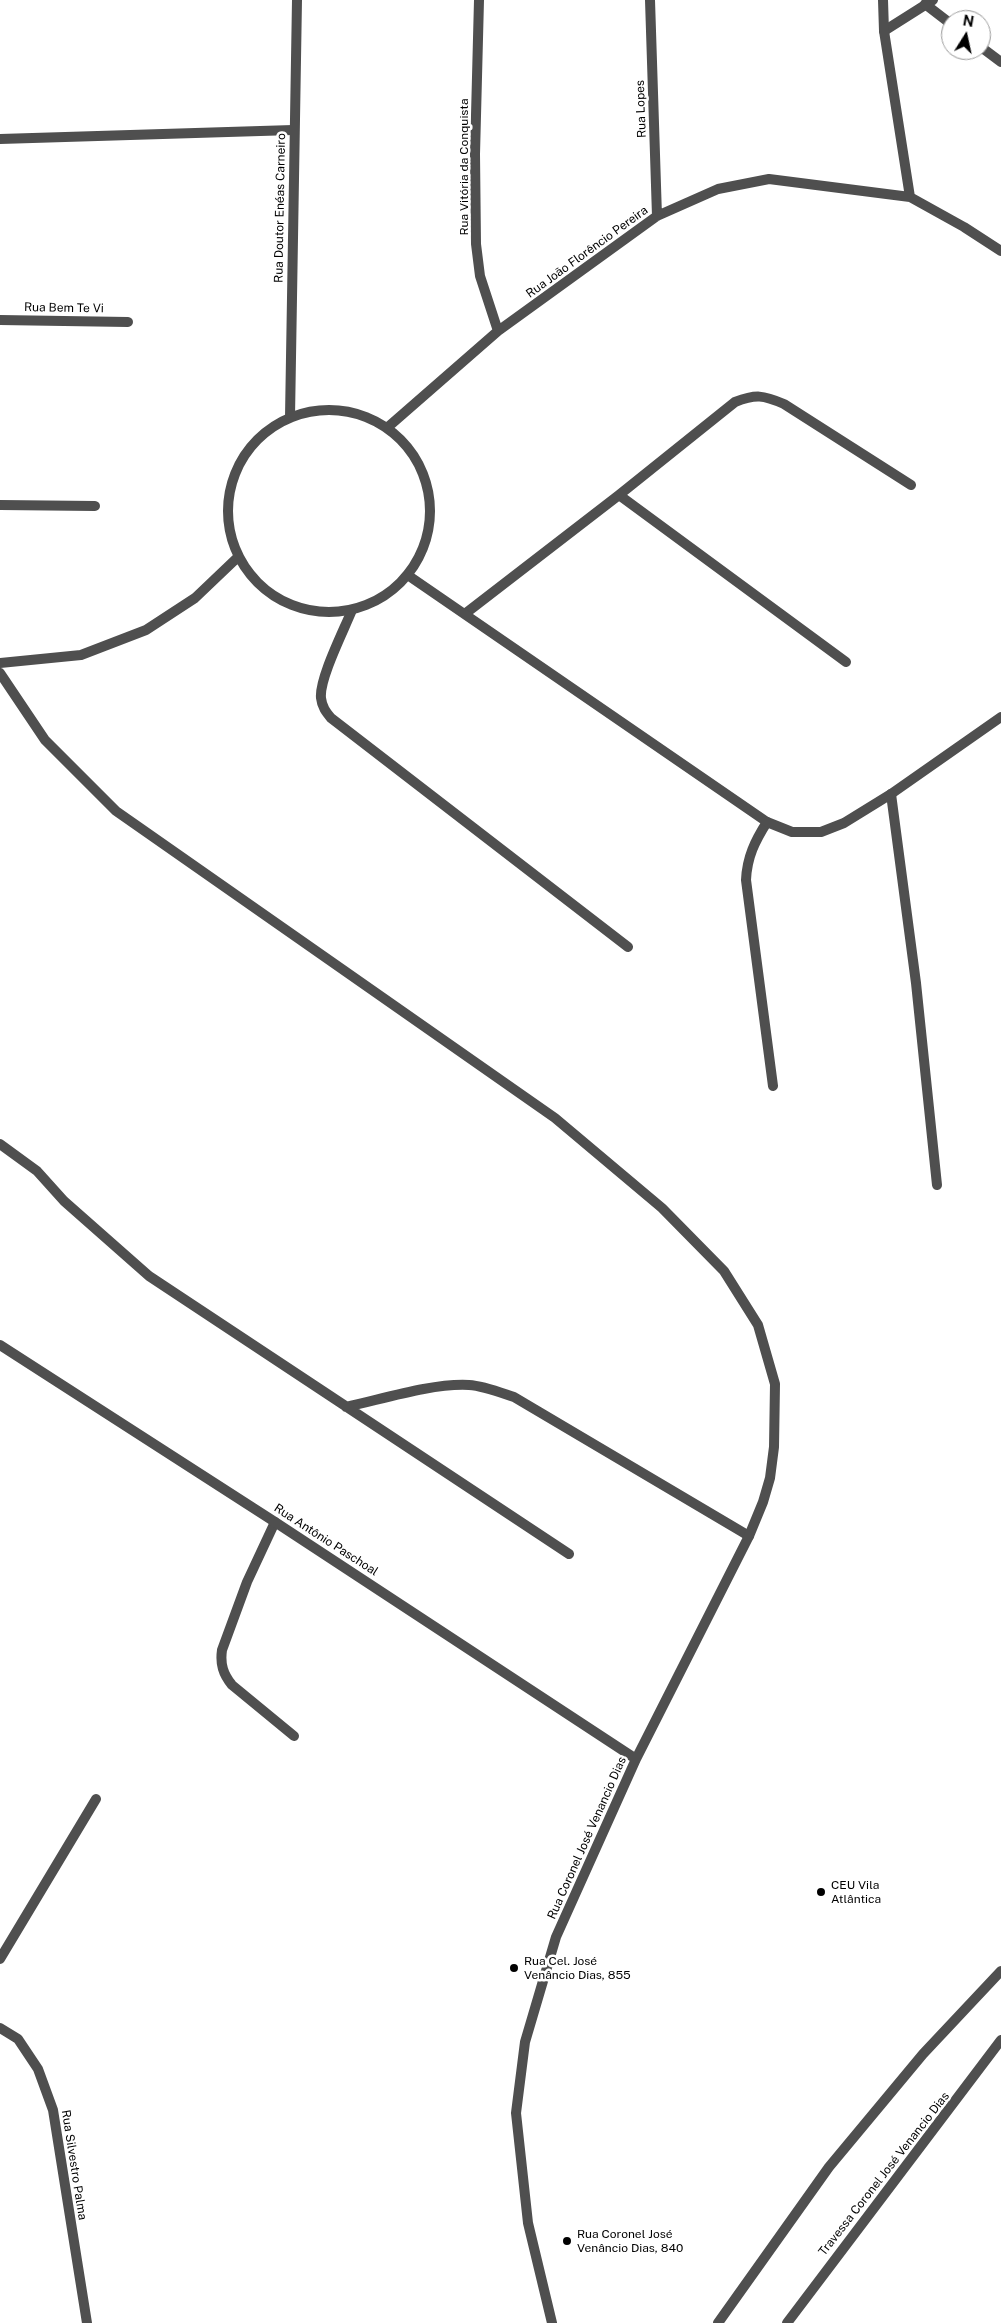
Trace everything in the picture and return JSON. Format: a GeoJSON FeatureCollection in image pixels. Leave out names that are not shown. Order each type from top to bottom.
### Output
{"type":"FeatureCollection","features":[{"type":"Feature","properties":{"kind":"street","name":"Rua Doutor Enéas Carneiro"},"geometry":{"type":"LineString","coordinates":[[290,417],[296,0]]}},
{"type":"Feature","properties":{"kind":"street","name":"Rua Vitória da Conquista"},"geometry":{"type":"LineString","coordinates":[[479,0],[475,154],[476,244],[480,276],[498,331]]}},
{"type":"Feature","properties":{"kind":"street","name":"Rua Lopes"},"geometry":{"type":"LineString","coordinates":[[650,0],[657,216]]}},
{"type":"Feature","properties":{"kind":"street"},"geometry":{"type":"LineString","coordinates":[[883,0],[884,31],[910,197]]}},
{"type":"Feature","properties":{"kind":"street"},"geometry":{"type":"LineString","coordinates":[[884,31],[929,2],[941,14]]}},
{"type":"Feature","properties":{"kind":"street"},"geometry":{"type":"LineString","coordinates":[[991,54],[1001,62]]}},
{"type":"Feature","properties":{"kind":"street"},"geometry":{"type":"LineString","coordinates":[[0,139],[293,130]]}},
{"type":"Feature","properties":{"kind":"street","name":"Rua João Florêncio Pereira"},"geometry":{"type":"LineString","coordinates":[[388,427],[498,331],[657,216],[718,189],[769,179],[910,197],[964,227],[1001,252]]}},
{"type":"Feature","properties":{"kind":"street","name":"Rua Bem Te Vi"},"geometry":{"type":"LineString","coordinates":[[0,320],[128,322]]}},
{"type":"Feature","properties":{"kind":"street"},"geometry":{"type":"LineString","coordinates":[[466,613],[619,495],[735,402],[752,395],[767,397],[784,404],[911,485]]}},
{"type":"Feature","properties":{"kind":"street"},"geometry":{"type":"LineString","coordinates":[[323,409],[357,413],[388,427],[412,451],[427,481],[432,514],[425,547],[408,576],[383,598],[352,610],[318,612],[286,603],[258,584],[238,557],[228,525],[228,492],[240,460],[262,434],[290,417],[323,409]]}},
{"type":"Feature","properties":{"kind":"street"},"geometry":{"type":"LineString","coordinates":[[619,495],[846,662]]}},
{"type":"Feature","properties":{"kind":"street"},"geometry":{"type":"LineString","coordinates":[[0,505],[95,506]]}},
{"type":"Feature","properties":{"kind":"street"},"geometry":{"type":"LineString","coordinates":[[0,663],[81,655],[146,630],[195,598],[238,557]]}},
{"type":"Feature","properties":{"kind":"street"},"geometry":{"type":"LineString","coordinates":[[408,576],[466,613],[767,822],[792,832],[821,832],[844,822],[891,794],[1001,717]]}},
{"type":"Feature","properties":{"kind":"street"},"geometry":{"type":"LineString","coordinates":[[352,610],[323,682],[320,696],[323,707],[339,724],[628,948]]}},
{"type":"Feature","properties":{"kind":"street","name":"Rua Coronel José Venancio Dias"},"geometry":{"type":"LineString","coordinates":[[0,673],[45,740],[116,811],[555,1118],[662,1208],[724,1271],[758,1325],[775,1384],[774,1448],[770,1478],[749,1536],[636,1759],[556,1937],[525,2042],[516,2113],[528,2223],[552,2323]]}},
{"type":"Feature","properties":{"kind":"street"},"geometry":{"type":"LineString","coordinates":[[891,794],[916,983],[937,1186]]}},
{"type":"Feature","properties":{"kind":"street"},"geometry":{"type":"LineString","coordinates":[[767,822],[752,847],[747,866],[746,880],[773,1086]]}},
{"type":"Feature","properties":{"kind":"street"},"geometry":{"type":"LineString","coordinates":[[0,1144],[37,1171],[64,1200],[149,1276],[569,1554]]}},
{"type":"Feature","properties":{"kind":"street","name":"Rua Antônio Paschoal"},"geometry":{"type":"LineString","coordinates":[[0,1346],[275,1522],[636,1759]]}},
{"type":"Feature","properties":{"kind":"street"},"geometry":{"type":"LineString","coordinates":[[346,1407],[446,1386],[470,1385],[493,1390],[514,1397],[749,1536]]}},
{"type":"Feature","properties":{"kind":"street"},"geometry":{"type":"LineString","coordinates":[[275,1522],[247,1582],[222,1650],[221,1658],[225,1676],[232,1685],[294,1736]]}},
{"type":"Feature","properties":{"kind":"street"},"geometry":{"type":"LineString","coordinates":[[0,1958],[96,1800]]}},
{"type":"Feature","properties":{"kind":"street"},"geometry":{"type":"LineString","coordinates":[[718,2323],[829,2167],[923,2054],[1001,1971]]}},
{"type":"Feature","properties":{"kind":"street","name":"Rua Silvestro Palma"},"geometry":{"type":"LineString","coordinates":[[0,2028],[18,2039],[38,2069],[53,2110],[87,2323]]}},
{"type":"Feature","properties":{"kind":"street","name":"Travessa Coronel José Venancio Dias"},"geometry":{"type":"LineString","coordinates":[[787,2323],[1001,2040]]}},
{"type":"Feature","properties":{"kind":"place","name":"CEU Vila Atlântica"},"geometry":{"type":"Point","coordinates":[821,1892]}},
{"type":"Feature","properties":{"kind":"place","name":"Rua Cel. José Venâncio Dias, 855"},"geometry":{"type":"Point","coordinates":[514,1968]}},
{"type":"Feature","properties":{"kind":"place","name":"Rua Coronel José Venâncio Dias, 840"},"geometry":{"type":"Point","coordinates":[567,2241]}}]}
